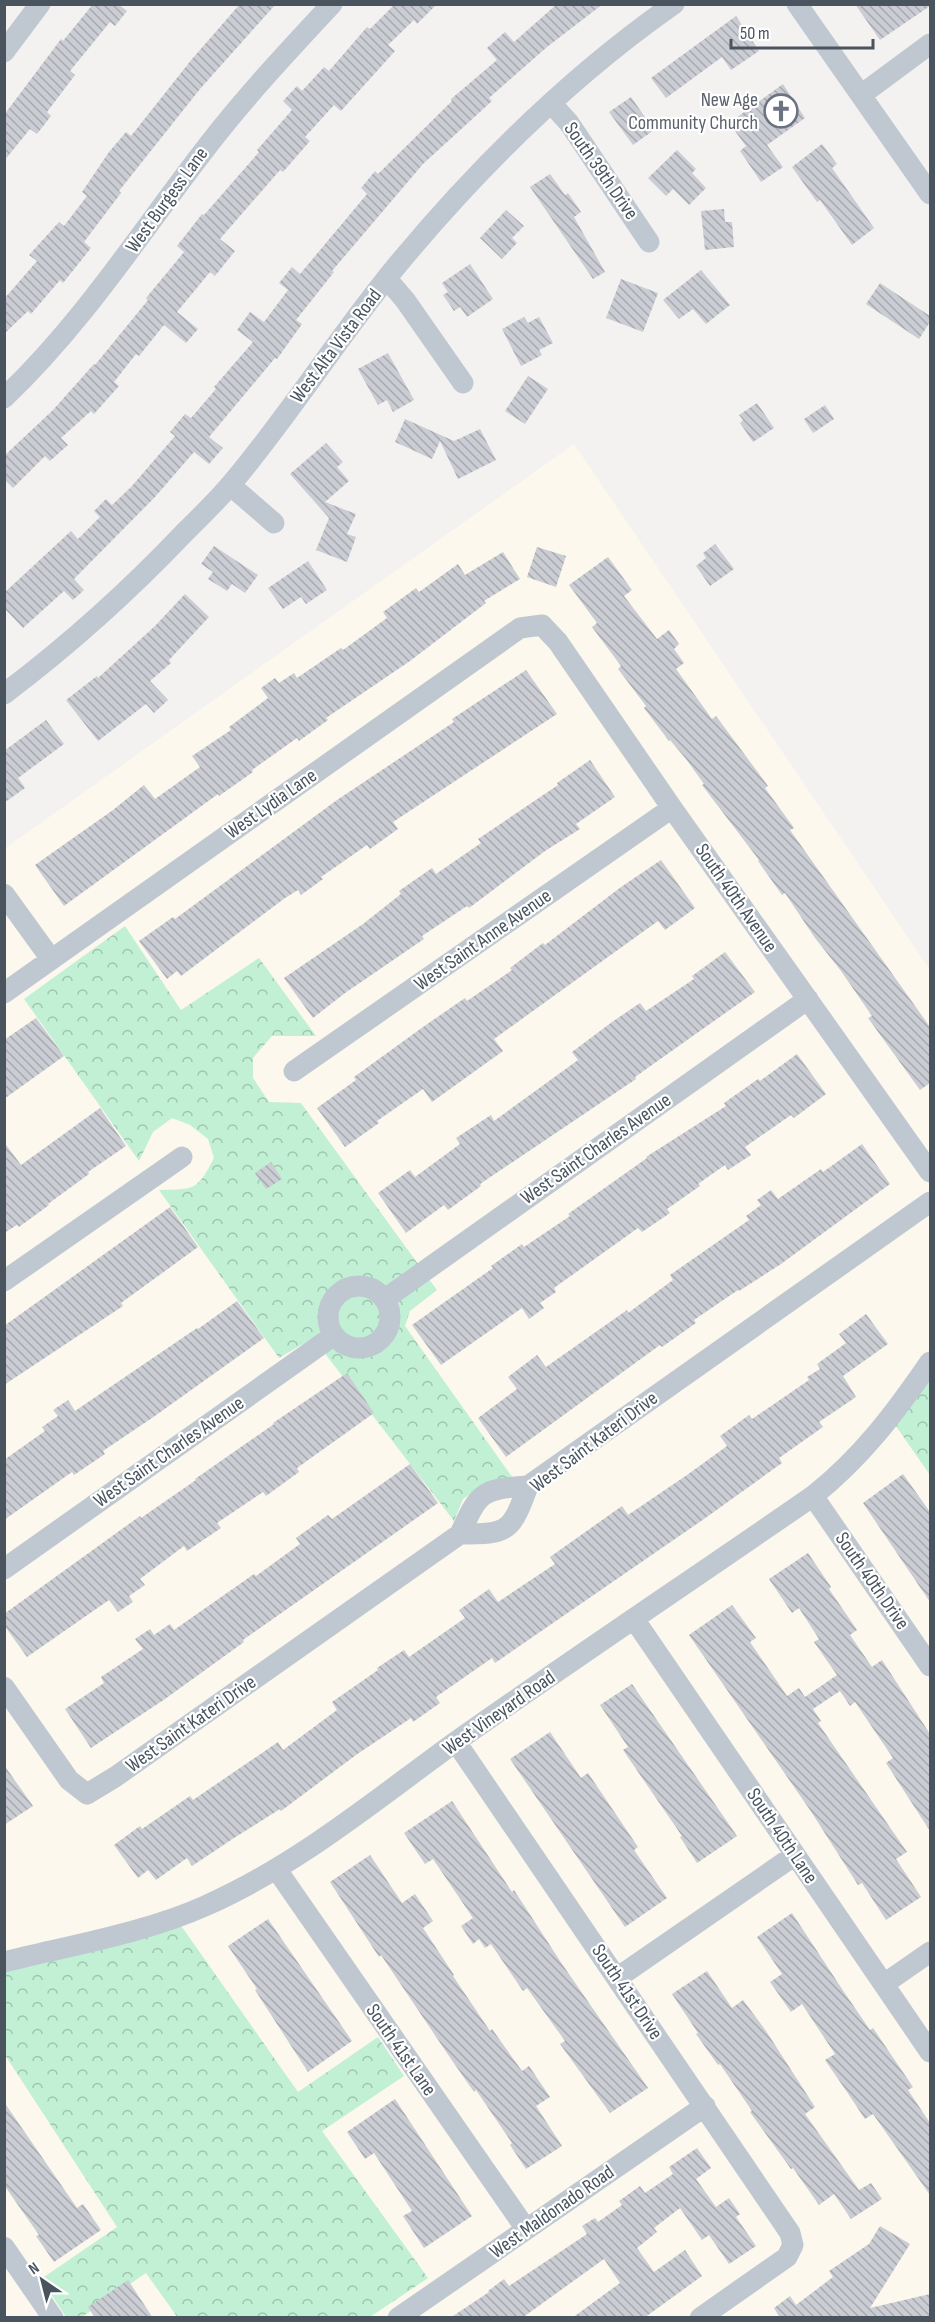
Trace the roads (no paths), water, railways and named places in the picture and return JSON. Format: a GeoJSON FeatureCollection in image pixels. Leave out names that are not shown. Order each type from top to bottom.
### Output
{"type":"FeatureCollection","features":[{"type":"Feature","properties":{"kind":"street"},"geometry":{"type":"LineString","coordinates":[[4,52],[40,4]]}},
{"type":"Feature","properties":{"kind":"street","name":"West Burgess Lane"},"geometry":{"type":"LineString","coordinates":[[4,398],[40,364],[78,320],[243,101],[332,4]]}},
{"type":"Feature","properties":{"kind":"street","name":"West Alta Vista Road"},"geometry":{"type":"LineString","coordinates":[[4,694],[100,616],[161,558],[230,485],[387,279],[512,139],[615,48],[674,4]]}},
{"type":"Feature","properties":{"kind":"street"},"geometry":{"type":"LineString","coordinates":[[797,4],[930,194]]}},
{"type":"Feature","properties":{"kind":"street"},"geometry":{"type":"LineString","coordinates":[[861,95],[930,44]]}},
{"type":"Feature","properties":{"kind":"street","name":"South 39th Drive"},"geometry":{"type":"LineString","coordinates":[[551,103],[569,123],[649,242]]}},
{"type":"Feature","properties":{"kind":"street"},"geometry":{"type":"LineString","coordinates":[[387,279],[405,300],[463,383]]}},
{"type":"Feature","properties":{"kind":"street"},"geometry":{"type":"LineString","coordinates":[[230,485],[274,523]]}},
{"type":"Feature","properties":{"kind":"street","name":"South 40th Avenue"},"geometry":{"type":"LineString","coordinates":[[542,625],[558,642],[672,808],[930,1172]]}},
{"type":"Feature","properties":{"kind":"street","name":"West Lydia Lane"},"geometry":{"type":"LineString","coordinates":[[4,993],[520,628],[542,625]]}},
{"type":"Feature","properties":{"kind":"street","name":"West Saint Anne Avenue"},"geometry":{"type":"LineString","coordinates":[[294,1071],[672,808]]}},
{"type":"Feature","properties":{"kind":"street"},"geometry":{"type":"LineString","coordinates":[[4,894],[51,959]]}},
{"type":"Feature","properties":{"kind":"street","name":"West Saint Charles Avenue"},"geometry":{"type":"LineString","coordinates":[[385,1299],[808,999]]}},
{"type":"Feature","properties":{"kind":"street"},"geometry":{"type":"LineString","coordinates":[[4,1281],[182,1157]]}},
{"type":"Feature","properties":{"kind":"street","name":"West Saint Kateri Drive"},"geometry":{"type":"LineString","coordinates":[[11,1710],[69,1780],[87,1794],[115,1777],[460,1534],[501,1532],[516,1516],[528,1486],[930,1202]]}},
{"type":"Feature","properties":{"kind":"street"},"geometry":{"type":"LineString","coordinates":[[356,1286],[372,1288],[385,1299],[391,1314],[388,1330],[377,1343],[362,1349],[346,1346],[333,1336],[328,1321],[330,1305],[340,1292],[356,1286]]}},
{"type":"Feature","properties":{"kind":"street","name":"West Saint Charles Avenue"},"geometry":{"type":"LineString","coordinates":[[4,1569],[333,1336]]}},
{"type":"Feature","properties":{"kind":"street","name":"West Vineyard Road"},"geometry":{"type":"LineString","coordinates":[[4,1962],[108,1937],[175,1917],[205,1906],[277,1870],[456,1742],[813,1496],[841,1474],[866,1448],[891,1419],[930,1362]]}},
{"type":"Feature","properties":{"kind":"street"},"geometry":{"type":"LineString","coordinates":[[460,1534],[474,1504],[480,1497],[497,1489],[528,1486]]}},
{"type":"Feature","properties":{"kind":"street","name":"South 40th Drive"},"geometry":{"type":"LineString","coordinates":[[813,1496],[930,1666]]}},
{"type":"Feature","properties":{"kind":"street","name":"South 40th Lane"},"geometry":{"type":"LineString","coordinates":[[634,1619],[930,2052]]}},
{"type":"Feature","properties":{"kind":"street"},"geometry":{"type":"LineString","coordinates":[[4,1687],[11,1710]]}},
{"type":"Feature","properties":{"kind":"street","name":"South 41st Drive"},"geometry":{"type":"LineString","coordinates":[[456,1742],[790,2232],[794,2245],[787,2256],[700,2318]]}},
{"type":"Feature","properties":{"kind":"street"},"geometry":{"type":"LineString","coordinates":[[617,1978],[795,1855]]}},
{"type":"Feature","properties":{"kind":"street","name":"South 41st Lane"},"geometry":{"type":"LineString","coordinates":[[277,1870],[526,2229]]}},
{"type":"Feature","properties":{"kind":"street"},"geometry":{"type":"LineString","coordinates":[[884,1984],[930,1952]]}},
{"type":"Feature","properties":{"kind":"street","name":"West Maldonado Road"},"geometry":{"type":"LineString","coordinates":[[398,2318],[705,2106]]}},
{"type":"Feature","properties":{"kind":"street"},"geometry":{"type":"LineString","coordinates":[[4,2247],[53,2318]]}},
{"type":"Feature","properties":{"kind":"place","name":"New Age Community Church"},"geometry":{"type":"Point","coordinates":[781,111]}}]}
